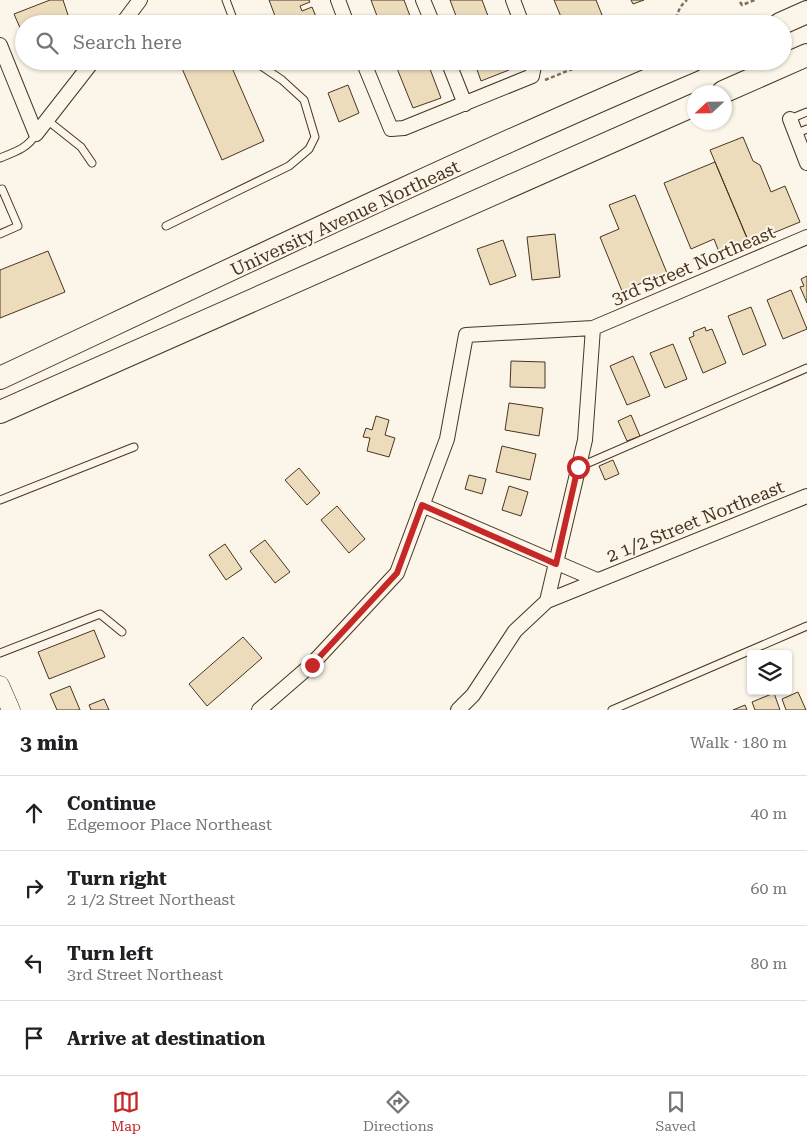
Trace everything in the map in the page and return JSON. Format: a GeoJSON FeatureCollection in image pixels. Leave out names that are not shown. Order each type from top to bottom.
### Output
{"type":"FeatureCollection","features":[{"type":"Feature","properties":{"kind":"main road"},"geometry":{"type":"LineString","coordinates":[[792,19],[807,12]]}},
{"type":"Feature","properties":{"kind":"main road"},"geometry":{"type":"LineString","coordinates":[[792,62],[807,55]]}},
{"type":"Feature","properties":{"kind":"main road","name":"University Avenue Northeast"},"geometry":{"type":"LineString","coordinates":[[0,378],[280,247],[671,70]]}},
{"type":"Feature","properties":{"kind":"main road"},"geometry":{"type":"LineString","coordinates":[[732,88],[773,70]]}},
{"type":"Feature","properties":{"kind":"main road","name":"University Avenue Northeast"},"geometry":{"type":"LineString","coordinates":[[0,412],[687,108]]}},
{"type":"Feature","properties":{"kind":"street"},"geometry":{"type":"LineString","coordinates":[[338,0],[344,15]]}},
{"type":"Feature","properties":{"kind":"street"},"geometry":{"type":"LineString","coordinates":[[423,0],[429,15]]}},
{"type":"Feature","properties":{"kind":"street"},"geometry":{"type":"LineString","coordinates":[[513,0],[519,15]]}},
{"type":"Feature","properties":{"kind":"street"},"geometry":{"type":"LineString","coordinates":[[128,15],[136,2]]}},
{"type":"Feature","properties":{"kind":"street"},"geometry":{"type":"LineString","coordinates":[[0,45],[36,134],[86,70]]}},
{"type":"Feature","properties":{"kind":"street"},"geometry":{"type":"LineString","coordinates":[[367,70],[391,129],[404,128],[532,76],[533,70]]}},
{"type":"Feature","properties":{"kind":"street"},"geometry":{"type":"LineString","coordinates":[[451,70],[464,104]]}},
{"type":"Feature","properties":{"kind":"street"},"geometry":{"type":"LineString","coordinates":[[790,119],[801,131],[807,163]]}},
{"type":"Feature","properties":{"kind":"street","name":"3rd Street Northeast"},"geometry":{"type":"LineString","coordinates":[[422,505],[446,439],[466,335],[593,328],[807,237]]}},
{"type":"Feature","properties":{"kind":"street"},"geometry":{"type":"LineString","coordinates":[[458,710],[473,695],[515,632],[547,601],[585,440],[593,328]]}},
{"type":"Feature","properties":{"kind":"street","name":"2 1/2 Street Northeast"},"geometry":{"type":"LineString","coordinates":[[547,601],[807,496]]}},
{"type":"Feature","properties":{"kind":"street"},"geometry":{"type":"LineString","coordinates":[[259,710],[312,665],[397,573],[422,505]]}},
{"type":"Feature","properties":{"kind":"street","name":"2 1/2 Street Northeast"},"geometry":{"type":"LineString","coordinates":[[422,505],[597,580]]}},
{"type":"Feature","properties":{"kind":"street"},"geometry":{"type":"LineString","coordinates":[[0,685],[10,710]]}},
{"type":"Feature","properties":{"kind":"lane"},"geometry":{"type":"LineString","coordinates":[[226,0],[232,15]]}},
{"type":"Feature","properties":{"kind":"lane"},"geometry":{"type":"LineString","coordinates":[[166,226],[290,166],[309,149],[315,137],[304,100],[282,80],[267,70]]}},
{"type":"Feature","properties":{"kind":"lane"},"geometry":{"type":"LineString","coordinates":[[790,119],[807,112]]}},
{"type":"Feature","properties":{"kind":"lane"},"geometry":{"type":"LineString","coordinates":[[47,120],[81,148],[92,163]]}},
{"type":"Feature","properties":{"kind":"lane"},"geometry":{"type":"LineString","coordinates":[[0,158],[31,143],[36,134]]}},
{"type":"Feature","properties":{"kind":"lane"},"geometry":{"type":"LineString","coordinates":[[0,190],[2,189],[18,226],[0,234]]}},
{"type":"Feature","properties":{"kind":"lane"},"geometry":{"type":"LineString","coordinates":[[578,467],[807,368]]}},
{"type":"Feature","properties":{"kind":"lane"},"geometry":{"type":"LineString","coordinates":[[0,500],[134,447]]}},
{"type":"Feature","properties":{"kind":"lane"},"geometry":{"type":"LineString","coordinates":[[0,653],[100,614],[122,632]]}},
{"type":"Feature","properties":{"kind":"lane"},"geometry":{"type":"LineString","coordinates":[[612,710],[807,626]]}},
{"type":"Feature","properties":{"kind":"path"},"geometry":{"type":"LineString","coordinates":[[676,15],[682,4],[687,0]]}},
{"type":"Feature","properties":{"kind":"path"},"geometry":{"type":"LineString","coordinates":[[740,2],[742,5],[754,0]]}},
{"type":"Feature","properties":{"kind":"path"},"geometry":{"type":"LineString","coordinates":[[532,76],[543,81],[570,70]]}},
{"type":"Feature","properties":{"kind":"building"},"geometry":{"type":"Polygon","coordinates":[[[50,0],[63,0],[68,15],[15,16],[14,14],[50,0]]]}},
{"type":"Feature","properties":{"kind":"building"},"geometry":{"type":"Polygon","coordinates":[[[269,0],[309,0],[310,2],[300,6],[302,11],[312,7],[315,15],[275,15],[269,0]]]}},
{"type":"Feature","properties":{"kind":"building"},"geometry":{"type":"Polygon","coordinates":[[[371,0],[404,0],[410,15],[377,15],[371,0]]]}},
{"type":"Feature","properties":{"kind":"building"},"geometry":{"type":"Polygon","coordinates":[[[450,0],[482,0],[488,15],[456,15],[450,0]]]}},
{"type":"Feature","properties":{"kind":"building"},"geometry":{"type":"Polygon","coordinates":[[[554,0],[596,0],[602,15],[560,15],[554,0]]]}},
{"type":"Feature","properties":{"kind":"building"},"geometry":{"type":"Polygon","coordinates":[[[631,0],[644,0],[633,4],[631,0]]]}},
{"type":"Feature","properties":{"kind":"building"},"geometry":{"type":"Polygon","coordinates":[[[183,70],[233,70],[264,141],[222,160],[183,70]]]}},
{"type":"Feature","properties":{"kind":"building"},"geometry":{"type":"Polygon","coordinates":[[[398,70],[430,70],[441,98],[413,108],[398,70]]]}},
{"type":"Feature","properties":{"kind":"building"},"geometry":{"type":"Polygon","coordinates":[[[477,70],[509,70],[481,81],[477,70]]]}},
{"type":"Feature","properties":{"kind":"building"},"geometry":{"type":"Polygon","coordinates":[[[348,85],[359,113],[339,122],[328,93],[348,85]]]}},
{"type":"Feature","properties":{"kind":"building"},"geometry":{"type":"Polygon","coordinates":[[[743,137],[753,161],[760,165],[771,192],[785,186],[800,222],[749,243],[710,150],[743,137]]]}},
{"type":"Feature","properties":{"kind":"building"},"geometry":{"type":"Polygon","coordinates":[[[715,162],[748,240],[719,252],[714,239],[691,249],[664,183],[715,162]]]}},
{"type":"Feature","properties":{"kind":"building"},"geometry":{"type":"Polygon","coordinates":[[[635,195],[667,273],[622,291],[600,237],[619,229],[609,205],[635,195]]]}},
{"type":"Feature","properties":{"kind":"building"},"geometry":{"type":"Polygon","coordinates":[[[555,234],[560,277],[532,280],[527,237],[555,234]]]}},
{"type":"Feature","properties":{"kind":"building"},"geometry":{"type":"Polygon","coordinates":[[[503,240],[516,276],[490,285],[477,249],[503,240]]]}},
{"type":"Feature","properties":{"kind":"building"},"geometry":{"type":"Polygon","coordinates":[[[48,251],[65,292],[0,318],[0,270],[48,251]]]}},
{"type":"Feature","properties":{"kind":"building"},"geometry":{"type":"Polygon","coordinates":[[[807,276],[807,303],[800,287],[804,286],[801,279],[807,276]]]}},
{"type":"Feature","properties":{"kind":"building"},"geometry":{"type":"Polygon","coordinates":[[[791,290],[807,329],[783,339],[767,300],[791,290]]]}},
{"type":"Feature","properties":{"kind":"building"},"geometry":{"type":"Polygon","coordinates":[[[751,307],[766,345],[743,355],[728,316],[751,307]]]}},
{"type":"Feature","properties":{"kind":"building"},"geometry":{"type":"Polygon","coordinates":[[[705,327],[706,331],[712,329],[726,363],[703,373],[689,338],[694,336],[693,332],[705,327]]]}},
{"type":"Feature","properties":{"kind":"building"},"geometry":{"type":"Polygon","coordinates":[[[673,344],[687,379],[665,388],[650,353],[673,344]]]}},
{"type":"Feature","properties":{"kind":"building"},"geometry":{"type":"Polygon","coordinates":[[[633,356],[650,396],[627,405],[610,366],[633,356]]]}},
{"type":"Feature","properties":{"kind":"building"},"geometry":{"type":"Polygon","coordinates":[[[511,361],[545,362],[545,388],[510,387],[511,361]]]}},
{"type":"Feature","properties":{"kind":"building"},"geometry":{"type":"Polygon","coordinates":[[[509,403],[543,408],[539,436],[505,430],[509,403]]]}},
{"type":"Feature","properties":{"kind":"building"},"geometry":{"type":"Polygon","coordinates":[[[631,415],[640,436],[627,441],[618,421],[631,415]]]}},
{"type":"Feature","properties":{"kind":"building"},"geometry":{"type":"Polygon","coordinates":[[[376,416],[389,420],[385,435],[395,438],[389,457],[367,451],[370,438],[363,437],[366,428],[372,430],[376,416]]]}},
{"type":"Feature","properties":{"kind":"building"},"geometry":{"type":"Polygon","coordinates":[[[502,446],[536,454],[530,480],[496,472],[502,446]]]}},
{"type":"Feature","properties":{"kind":"building"},"geometry":{"type":"Polygon","coordinates":[[[613,460],[619,474],[605,480],[599,466],[613,460]]]}},
{"type":"Feature","properties":{"kind":"building"},"geometry":{"type":"Polygon","coordinates":[[[299,468],[320,493],[307,505],[285,480],[299,468]]]}},
{"type":"Feature","properties":{"kind":"building"},"geometry":{"type":"Polygon","coordinates":[[[469,475],[486,479],[482,494],[465,489],[469,475]]]}},
{"type":"Feature","properties":{"kind":"building"},"geometry":{"type":"Polygon","coordinates":[[[509,486],[528,492],[521,516],[502,510],[509,486]]]}},
{"type":"Feature","properties":{"kind":"building"},"geometry":{"type":"Polygon","coordinates":[[[337,506],[365,539],[349,553],[321,520],[337,506]]]}},
{"type":"Feature","properties":{"kind":"building"},"geometry":{"type":"Polygon","coordinates":[[[265,540],[290,572],[275,583],[250,551],[265,540]]]}},
{"type":"Feature","properties":{"kind":"building"},"geometry":{"type":"Polygon","coordinates":[[[225,544],[242,569],[226,580],[209,555],[225,544]]]}},
{"type":"Feature","properties":{"kind":"building"},"geometry":{"type":"Polygon","coordinates":[[[94,630],[105,657],[49,679],[38,652],[94,630]]]}},
{"type":"Feature","properties":{"kind":"building"},"geometry":{"type":"Polygon","coordinates":[[[243,637],[262,658],[207,706],[189,684],[243,637]]]}},
{"type":"Feature","properties":{"kind":"building"},"geometry":{"type":"Polygon","coordinates":[[[70,686],[80,710],[57,710],[50,694],[70,686]]]}},
{"type":"Feature","properties":{"kind":"building"},"geometry":{"type":"Polygon","coordinates":[[[798,692],[806,710],[786,710],[782,699],[798,692]]]}},
{"type":"Feature","properties":{"kind":"building"},"geometry":{"type":"Polygon","coordinates":[[[769,695],[775,695],[780,710],[755,710],[752,702],[769,695]]]}},
{"type":"Feature","properties":{"kind":"building"},"geometry":{"type":"Polygon","coordinates":[[[104,699],[109,710],[91,710],[89,705],[104,699]]]}},
{"type":"Feature","properties":{"kind":"building"},"geometry":{"type":"Polygon","coordinates":[[[745,705],[747,710],[733,710],[745,705]]]}},
{"type":"Feature","properties":{"kind":"route"},"geometry":{"type":"LineString","coordinates":[[312,665],[397,573],[422,505],[556,564],[578,467]]}}]}
